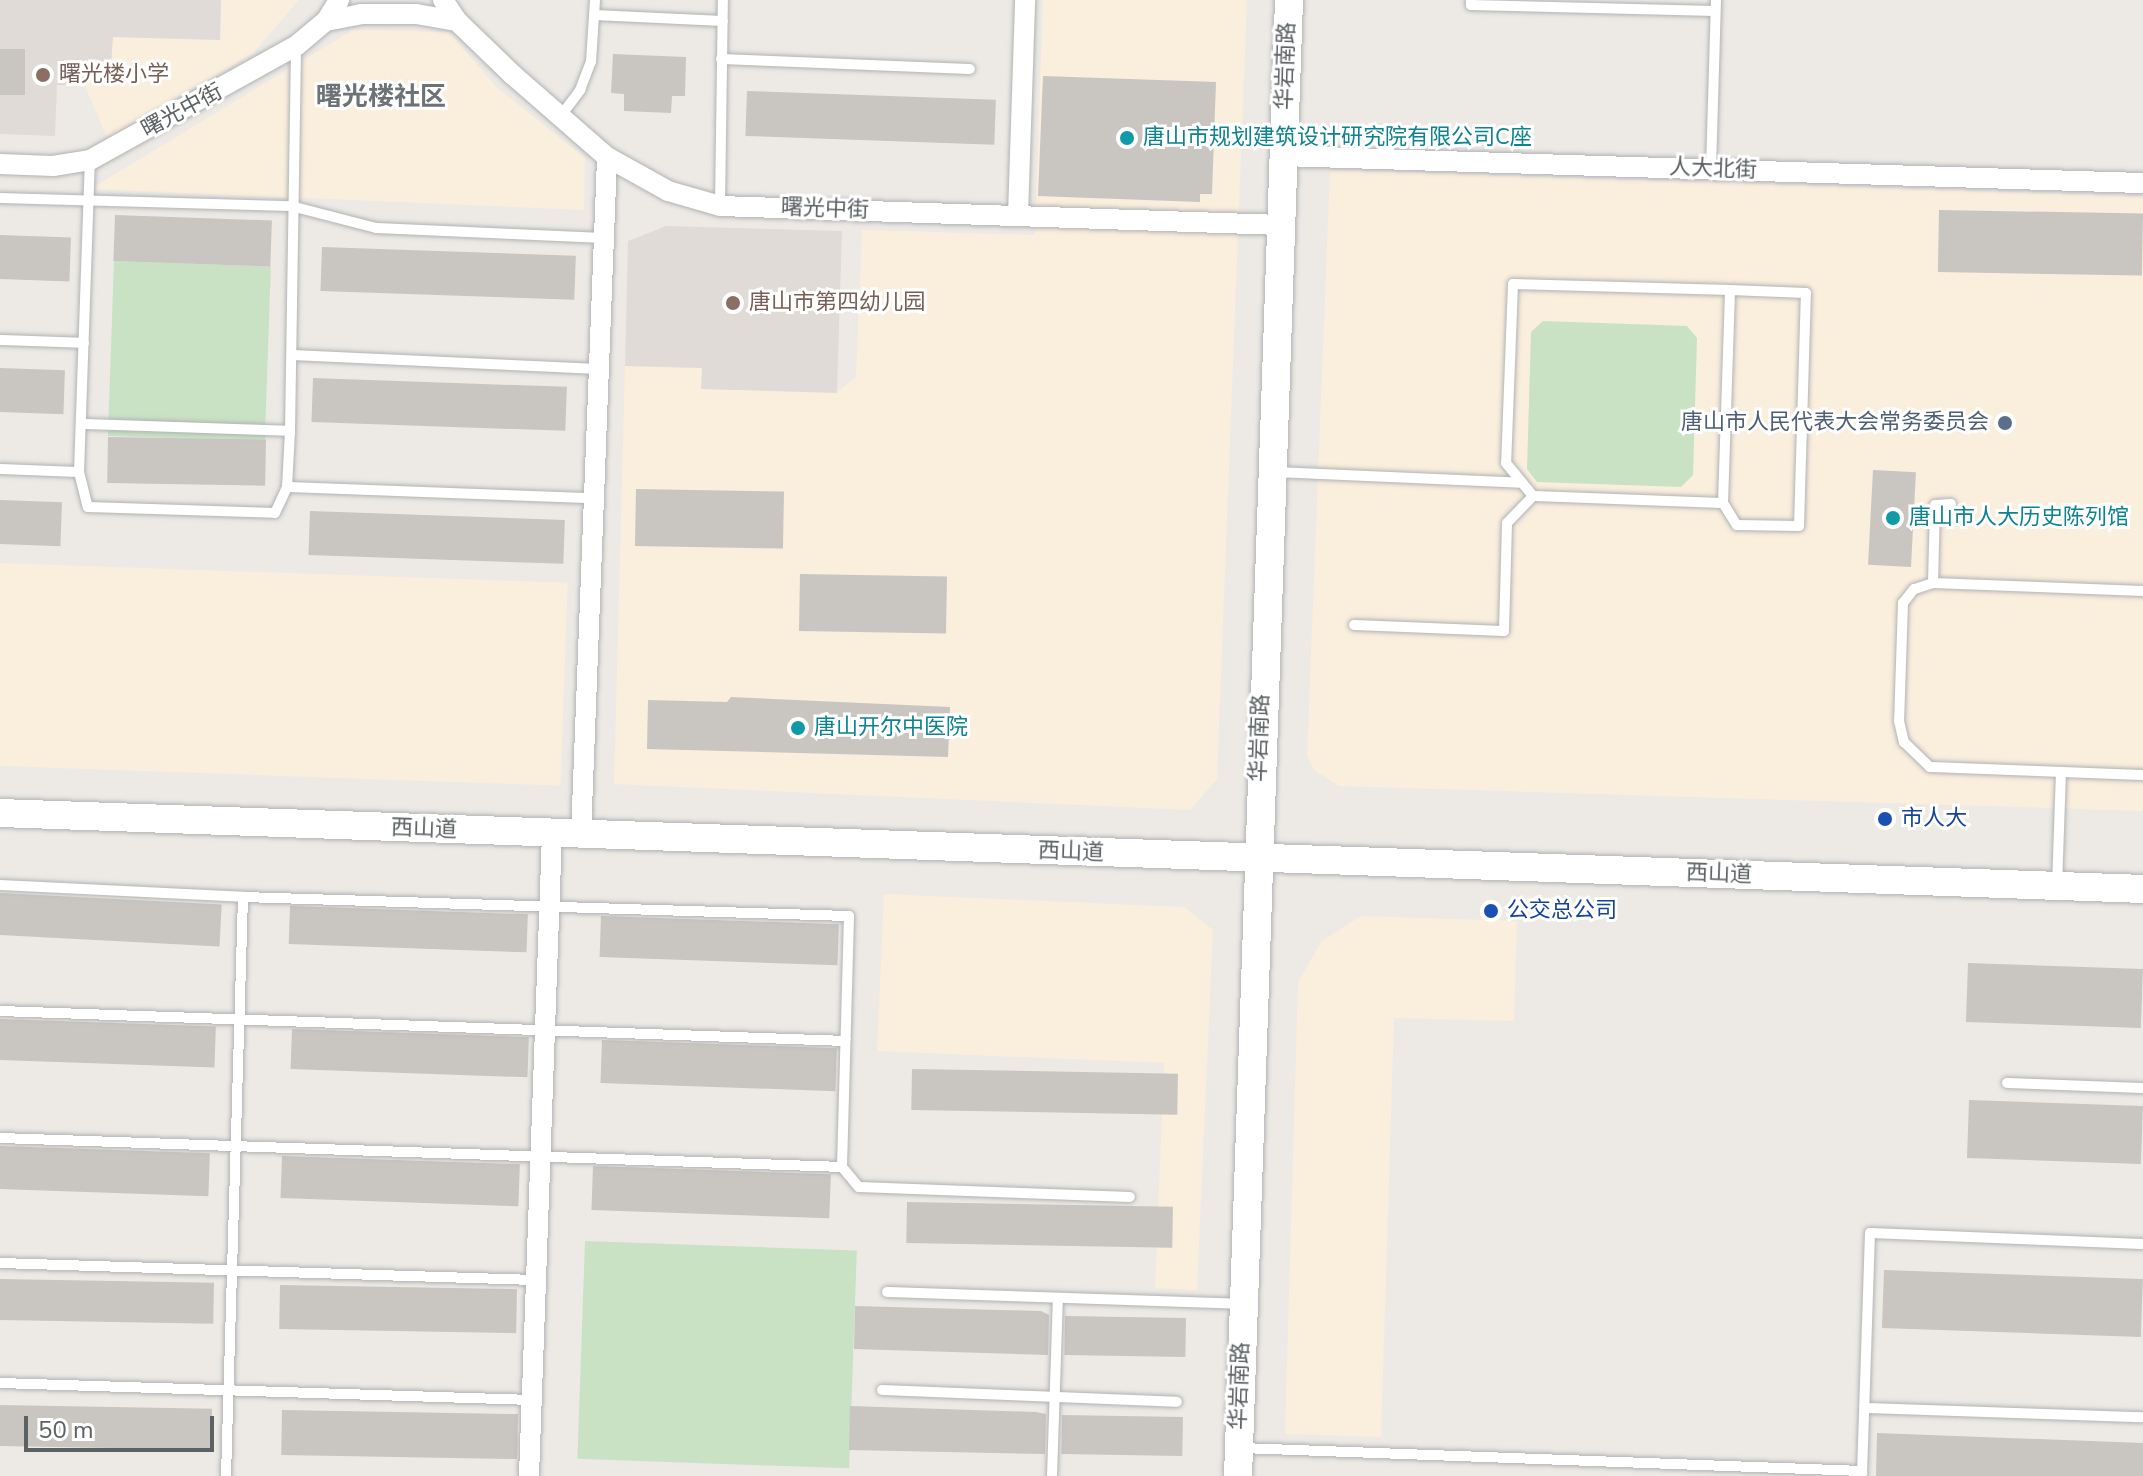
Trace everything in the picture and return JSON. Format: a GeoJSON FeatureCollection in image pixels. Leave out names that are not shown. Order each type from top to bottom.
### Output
{"type":"FeatureCollection","features":[{"type":"Feature","properties":{"kind":"street","name":"曙光中街"},"geometry":{"type":"LineString","coordinates":[[0,164],[53,166],[90,160],[296,46],[326,21],[339,0]]}},
{"type":"Feature","properties":{"kind":"street","name":"曙光中街"},"geometry":{"type":"LineString","coordinates":[[443,0],[457,21],[559,117],[607,157],[668,191],[720,206],[1281,225]]}},
{"type":"Feature","properties":{"kind":"street"},"geometry":{"type":"LineString","coordinates":[[1018,215],[1025,0]]}},
{"type":"Feature","properties":{"kind":"street","name":"华岩南路"},"geometry":{"type":"LineString","coordinates":[[1238,1476],[1269,472],[1289,0]]}},
{"type":"Feature","properties":{"kind":"street"},"geometry":{"type":"LineString","coordinates":[[326,21],[361,14],[416,14],[457,21]]}},
{"type":"Feature","properties":{"kind":"street","name":"人大北街"},"geometry":{"type":"LineString","coordinates":[[1282,156],[2143,183]]}},
{"type":"Feature","properties":{"kind":"street"},"geometry":{"type":"LineString","coordinates":[[581,835],[607,157]]}},
{"type":"Feature","properties":{"kind":"street","name":"西山道"},"geometry":{"type":"LineString","coordinates":[[0,813],[2143,889]]}},
{"type":"Feature","properties":{"kind":"street"},"geometry":{"type":"LineString","coordinates":[[529,1476],[552,834]]}},
{"type":"Feature","properties":{"kind":"lane"},"geometry":{"type":"LineString","coordinates":[[559,117],[580,90],[591,62],[595,0]]}},
{"type":"Feature","properties":{"kind":"lane"},"geometry":{"type":"LineString","coordinates":[[720,206],[723,0]]}},
{"type":"Feature","properties":{"kind":"lane"},"geometry":{"type":"LineString","coordinates":[[1471,0],[1471,5],[1715,6],[1711,169]]}},
{"type":"Feature","properties":{"kind":"lane"},"geometry":{"type":"LineString","coordinates":[[594,15],[723,21]]}},
{"type":"Feature","properties":{"kind":"lane"},"geometry":{"type":"LineString","coordinates":[[90,160],[79,472],[88,507],[275,513],[287,487],[290,431],[291,206],[296,46]]}},
{"type":"Feature","properties":{"kind":"lane"},"geometry":{"type":"LineString","coordinates":[[721,59],[970,69]]}},
{"type":"Feature","properties":{"kind":"lane"},"geometry":{"type":"LineString","coordinates":[[0,198],[291,206],[376,228],[604,238]]}},
{"type":"Feature","properties":{"kind":"lane"},"geometry":{"type":"LineString","coordinates":[[1723,503],[1533,496],[1506,463],[1513,284],[1730,290],[1806,293],[1799,526],[1737,525],[1723,503],[1730,290]]}},
{"type":"Feature","properties":{"kind":"lane"},"geometry":{"type":"LineString","coordinates":[[0,340],[84,343]]}},
{"type":"Feature","properties":{"kind":"lane"},"geometry":{"type":"LineString","coordinates":[[292,355],[599,369]]}},
{"type":"Feature","properties":{"kind":"lane"},"geometry":{"type":"LineString","coordinates":[[83,424],[290,431]]}},
{"type":"Feature","properties":{"kind":"lane"},"geometry":{"type":"LineString","coordinates":[[0,469],[79,472]]}},
{"type":"Feature","properties":{"kind":"lane"},"geometry":{"type":"LineString","coordinates":[[1269,472],[1522,483]]}},
{"type":"Feature","properties":{"kind":"lane"},"geometry":{"type":"LineString","coordinates":[[287,487],[594,498]]}},
{"type":"Feature","properties":{"kind":"lane"},"geometry":{"type":"LineString","coordinates":[[1354,625],[1504,631],[1507,523],[1533,496]]}},
{"type":"Feature","properties":{"kind":"lane"},"geometry":{"type":"LineString","coordinates":[[1933,583],[1935,505],[1951,504]]}},
{"type":"Feature","properties":{"kind":"lane"},"geometry":{"type":"LineString","coordinates":[[2143,591],[1933,583],[1914,589],[1903,603],[1899,721],[1904,742],[1930,767],[2143,775]]}},
{"type":"Feature","properties":{"kind":"lane"},"geometry":{"type":"LineString","coordinates":[[2057,886],[2061,772]]}},
{"type":"Feature","properties":{"kind":"lane"},"geometry":{"type":"LineString","coordinates":[[0,885],[243,897],[849,916],[842,1167],[859,1187],[1130,1197]]}},
{"type":"Feature","properties":{"kind":"lane"},"geometry":{"type":"LineString","coordinates":[[226,1476],[243,897]]}},
{"type":"Feature","properties":{"kind":"lane"},"geometry":{"type":"LineString","coordinates":[[0,1011],[845,1041]]}},
{"type":"Feature","properties":{"kind":"lane"},"geometry":{"type":"LineString","coordinates":[[2007,1083],[2143,1088]]}},
{"type":"Feature","properties":{"kind":"lane"},"geometry":{"type":"LineString","coordinates":[[0,1138],[842,1167]]}},
{"type":"Feature","properties":{"kind":"lane"},"geometry":{"type":"LineString","coordinates":[[1239,1448],[1862,1474],[1870,1233],[2143,1244]]}},
{"type":"Feature","properties":{"kind":"lane"},"geometry":{"type":"LineString","coordinates":[[0,1263],[536,1280]]}},
{"type":"Feature","properties":{"kind":"lane"},"geometry":{"type":"LineString","coordinates":[[887,1292],[1243,1304]]}},
{"type":"Feature","properties":{"kind":"lane"},"geometry":{"type":"LineString","coordinates":[[1052,1476],[1058,1298]]}},
{"type":"Feature","properties":{"kind":"lane"},"geometry":{"type":"LineString","coordinates":[[0,1383],[532,1400]]}},
{"type":"Feature","properties":{"kind":"lane"},"geometry":{"type":"LineString","coordinates":[[882,1390],[1177,1402]]}},
{"type":"Feature","properties":{"kind":"lane"},"geometry":{"type":"LineString","coordinates":[[1865,1408],[2143,1417]]}},
{"type":"Feature","properties":{"kind":"shaded area","name":"曙光楼小学"},"geometry":{"type":"Polygon","coordinates":[[[0,0],[221,0],[220,40],[113,37],[111,65],[87,64],[85,86],[57,85],[55,136],[0,134],[0,0]]]}},
{"type":"Feature","properties":{"kind":"shaded area"},"geometry":{"type":"Polygon","coordinates":[[[221,0],[299,0],[253,53],[108,140],[85,86],[87,64],[113,37],[220,40],[221,0]]]}},
{"type":"Feature","properties":{"kind":"shaded area"},"geometry":{"type":"Polygon","coordinates":[[[1043,0],[1247,0],[1217,779],[1190,810],[614,784],[625,366],[702,368],[702,389],[837,392],[856,377],[862,230],[1035,235],[1043,0]]]}},
{"type":"Feature","properties":{"kind":"shaded area"},"geometry":{"type":"Polygon","coordinates":[[[353,30],[449,32],[496,87],[585,158],[584,210],[90,189],[353,30]]]}},
{"type":"Feature","properties":{"kind":"shaded area"},"geometry":{"type":"Polygon","coordinates":[[[1330,170],[2143,197],[2143,811],[1339,786],[1314,770],[1307,756],[1330,170]]]}},
{"type":"Feature","properties":{"kind":"shaded area","name":"唐山市第四幼儿园"},"geometry":{"type":"Polygon","coordinates":[[[666,226],[842,231],[837,393],[701,389],[702,368],[625,366],[628,241],[666,226]]]}},
{"type":"Feature","properties":{"kind":"shaded area"},"geometry":{"type":"Polygon","coordinates":[[[0,563],[568,583],[561,786],[0,766],[0,563]]]}},
{"type":"Feature","properties":{"kind":"shaded area"},"geometry":{"type":"Polygon","coordinates":[[[884,894],[1184,907],[1213,930],[1197,1290],[1155,1288],[1164,1063],[877,1051],[884,894]]]}},
{"type":"Feature","properties":{"kind":"shaded area"},"geometry":{"type":"Polygon","coordinates":[[[1361,916],[1517,921],[1514,1021],[1394,1018],[1381,1437],[1285,1434],[1298,982],[1322,941],[1361,916]]]}},
{"type":"Feature","properties":{"kind":"green space"},"geometry":{"type":"Polygon","coordinates":[[[114,261],[271,266],[265,441],[108,436],[114,261]]]}},
{"type":"Feature","properties":{"kind":"green space"},"geometry":{"type":"Polygon","coordinates":[[[1543,321],[1687,326],[1697,338],[1693,475],[1681,487],[1537,482],[1527,469],[1531,332],[1543,321]]]}},
{"type":"Feature","properties":{"kind":"green space"},"geometry":{"type":"Polygon","coordinates":[[[585,1241],[857,1250],[849,1468],[577,1459],[585,1241]]]}},
{"type":"Feature","properties":{"kind":"building"},"geometry":{"type":"Polygon","coordinates":[[[0,49],[25,49],[25,95],[0,95],[0,49]]]}},
{"type":"Feature","properties":{"kind":"building"},"geometry":{"type":"Polygon","coordinates":[[[613,54],[686,57],[685,96],[672,96],[671,113],[624,111],[624,94],[611,93],[613,54]]]}},
{"type":"Feature","properties":{"kind":"building","name":"唐山市规划建筑设计研究院有限公司C座"},"geometry":{"type":"Polygon","coordinates":[[[1043,76],[1216,82],[1212,194],[1200,194],[1200,202],[1038,196],[1043,76]]]}},
{"type":"Feature","properties":{"kind":"building"},"geometry":{"type":"Polygon","coordinates":[[[747,91],[996,100],[994,145],[745,136],[747,91]]]}},
{"type":"Feature","properties":{"kind":"building"},"geometry":{"type":"Polygon","coordinates":[[[1939,210],[2143,214],[2142,276],[1938,272],[1939,210]]]}},
{"type":"Feature","properties":{"kind":"building"},"geometry":{"type":"Polygon","coordinates":[[[115,215],[272,220],[270,266],[113,261],[115,215]]]}},
{"type":"Feature","properties":{"kind":"building"},"geometry":{"type":"Polygon","coordinates":[[[0,235],[71,237],[69,281],[0,279],[0,235]]]}},
{"type":"Feature","properties":{"kind":"building"},"geometry":{"type":"Polygon","coordinates":[[[322,247],[576,256],[574,300],[320,291],[322,247]]]}},
{"type":"Feature","properties":{"kind":"building"},"geometry":{"type":"Polygon","coordinates":[[[0,368],[65,370],[63,414],[0,412],[0,368]]]}},
{"type":"Feature","properties":{"kind":"building"},"geometry":{"type":"Polygon","coordinates":[[[313,378],[567,387],[565,431],[311,422],[313,378]]]}},
{"type":"Feature","properties":{"kind":"building"},"geometry":{"type":"Polygon","coordinates":[[[108,437],[266,440],[265,486],[107,483],[108,437]]]}},
{"type":"Feature","properties":{"kind":"building","name":"唐山市人大历史陈列馆"},"geometry":{"type":"Polygon","coordinates":[[[1873,470],[1916,472],[1911,567],[1868,565],[1873,470]]]}},
{"type":"Feature","properties":{"kind":"building"},"geometry":{"type":"Polygon","coordinates":[[[636,489],[784,492],[783,549],[635,546],[636,489]]]}},
{"type":"Feature","properties":{"kind":"building"},"geometry":{"type":"Polygon","coordinates":[[[0,500],[62,502],[60,546],[0,544],[0,500]]]}},
{"type":"Feature","properties":{"kind":"building"},"geometry":{"type":"Polygon","coordinates":[[[310,511],[565,520],[563,564],[308,555],[310,511]]]}},
{"type":"Feature","properties":{"kind":"building"},"geometry":{"type":"Polygon","coordinates":[[[800,574],[947,577],[946,634],[799,631],[800,574]]]}},
{"type":"Feature","properties":{"kind":"building","name":"唐山开尔中医院"},"geometry":{"type":"Polygon","coordinates":[[[731,697],[950,707],[948,757],[647,749],[648,700],[727,702],[731,697]]]}},
{"type":"Feature","properties":{"kind":"building"},"geometry":{"type":"Polygon","coordinates":[[[0,893],[222,905],[219,947],[0,935],[0,893]]]}},
{"type":"Feature","properties":{"kind":"building"},"geometry":{"type":"Polygon","coordinates":[[[290,906],[528,914],[527,952],[289,944],[290,906]]]}},
{"type":"Feature","properties":{"kind":"building"},"geometry":{"type":"Polygon","coordinates":[[[601,916],[839,924],[837,965],[600,957],[601,916]]]}},
{"type":"Feature","properties":{"kind":"building"},"geometry":{"type":"Polygon","coordinates":[[[1968,963],[2143,969],[2141,1028],[1966,1022],[1968,963]]]}},
{"type":"Feature","properties":{"kind":"building"},"geometry":{"type":"Polygon","coordinates":[[[0,1019],[216,1027],[214,1068],[0,1060],[0,1019]]]}},
{"type":"Feature","properties":{"kind":"building"},"geometry":{"type":"Polygon","coordinates":[[[292,1029],[529,1037],[527,1077],[291,1069],[292,1029]]]}},
{"type":"Feature","properties":{"kind":"building"},"geometry":{"type":"Polygon","coordinates":[[[602,1040],[837,1048],[835,1091],[600,1083],[602,1040]]]}},
{"type":"Feature","properties":{"kind":"building"},"geometry":{"type":"Polygon","coordinates":[[[912,1069],[1178,1074],[1177,1115],[911,1110],[912,1069]]]}},
{"type":"Feature","properties":{"kind":"building"},"geometry":{"type":"Polygon","coordinates":[[[1969,1100],[2143,1106],[2141,1164],[1967,1158],[1969,1100]]]}},
{"type":"Feature","properties":{"kind":"building"},"geometry":{"type":"Polygon","coordinates":[[[0,1146],[210,1153],[208,1196],[0,1189],[0,1146]]]}},
{"type":"Feature","properties":{"kind":"building"},"geometry":{"type":"Polygon","coordinates":[[[282,1156],[520,1164],[518,1206],[281,1198],[282,1156]]]}},
{"type":"Feature","properties":{"kind":"building"},"geometry":{"type":"Polygon","coordinates":[[[593,1166],[831,1174],[829,1218],[591,1210],[593,1166]]]}},
{"type":"Feature","properties":{"kind":"building"},"geometry":{"type":"Polygon","coordinates":[[[907,1202],[1173,1207],[1172,1248],[906,1243],[907,1202]]]}},
{"type":"Feature","properties":{"kind":"building"},"geometry":{"type":"Polygon","coordinates":[[[1884,1270],[2143,1279],[2141,1337],[1882,1328],[1884,1270]]]}},
{"type":"Feature","properties":{"kind":"building"},"geometry":{"type":"Polygon","coordinates":[[[0,1279],[214,1283],[213,1324],[0,1320],[0,1279]]]}},
{"type":"Feature","properties":{"kind":"building"},"geometry":{"type":"Polygon","coordinates":[[[280,1285],[517,1289],[516,1333],[279,1329],[280,1285]]]}},
{"type":"Feature","properties":{"kind":"building"},"geometry":{"type":"Polygon","coordinates":[[[855,1306],[1041,1311],[1049,1315],[1048,1355],[854,1349],[855,1306]]]}},
{"type":"Feature","properties":{"kind":"building"},"geometry":{"type":"Polygon","coordinates":[[[1065,1316],[1186,1318],[1185,1357],[1064,1355],[1065,1316]]]}},
{"type":"Feature","properties":{"kind":"building"},"geometry":{"type":"Polygon","coordinates":[[[0,1405],[212,1409],[211,1450],[0,1446],[0,1405]]]}},
{"type":"Feature","properties":{"kind":"building"},"geometry":{"type":"Polygon","coordinates":[[[850,1406],[1046,1414],[1045,1454],[849,1450],[850,1406]]]}},
{"type":"Feature","properties":{"kind":"building"},"geometry":{"type":"Polygon","coordinates":[[[282,1410],[518,1414],[517,1459],[281,1455],[282,1410]]]}},
{"type":"Feature","properties":{"kind":"building"},"geometry":{"type":"Polygon","coordinates":[[[1062,1415],[1183,1417],[1182,1456],[1061,1454],[1062,1415]]]}},
{"type":"Feature","properties":{"kind":"building"},"geometry":{"type":"Polygon","coordinates":[[[1877,1433],[2143,1443],[2143,1476],[1876,1476],[1877,1433]]]}},
{"type":"Feature","properties":{"kind":"place","name":"曙光楼小学"},"geometry":{"type":"Point","coordinates":[43,75]}},
{"type":"Feature","properties":{"kind":"place","name":"唐山市规划建筑设计研究院有限公司C座"},"geometry":{"type":"Point","coordinates":[1127,138]}},
{"type":"Feature","properties":{"kind":"place","name":"唐山市第四幼儿园"},"geometry":{"type":"Point","coordinates":[733,303]}},
{"type":"Feature","properties":{"kind":"place","name":"唐山市人民代表大会常务委员会"},"geometry":{"type":"Point","coordinates":[2005,423]}},
{"type":"Feature","properties":{"kind":"place","name":"唐山市人大历史陈列馆"},"geometry":{"type":"Point","coordinates":[1893,518]}},
{"type":"Feature","properties":{"kind":"place","name":"唐山开尔中医院"},"geometry":{"type":"Point","coordinates":[798,728]}},
{"type":"Feature","properties":{"kind":"place","name":"市人大"},"geometry":{"type":"Point","coordinates":[1885,819]}},
{"type":"Feature","properties":{"kind":"place","name":"公交总公司"},"geometry":{"type":"Point","coordinates":[1491,911]}},
{"type":"Feature","properties":{"kind":"district","name":"曙光楼社区"},"geometry":{"type":"Point","coordinates":[381,97]}}]}
